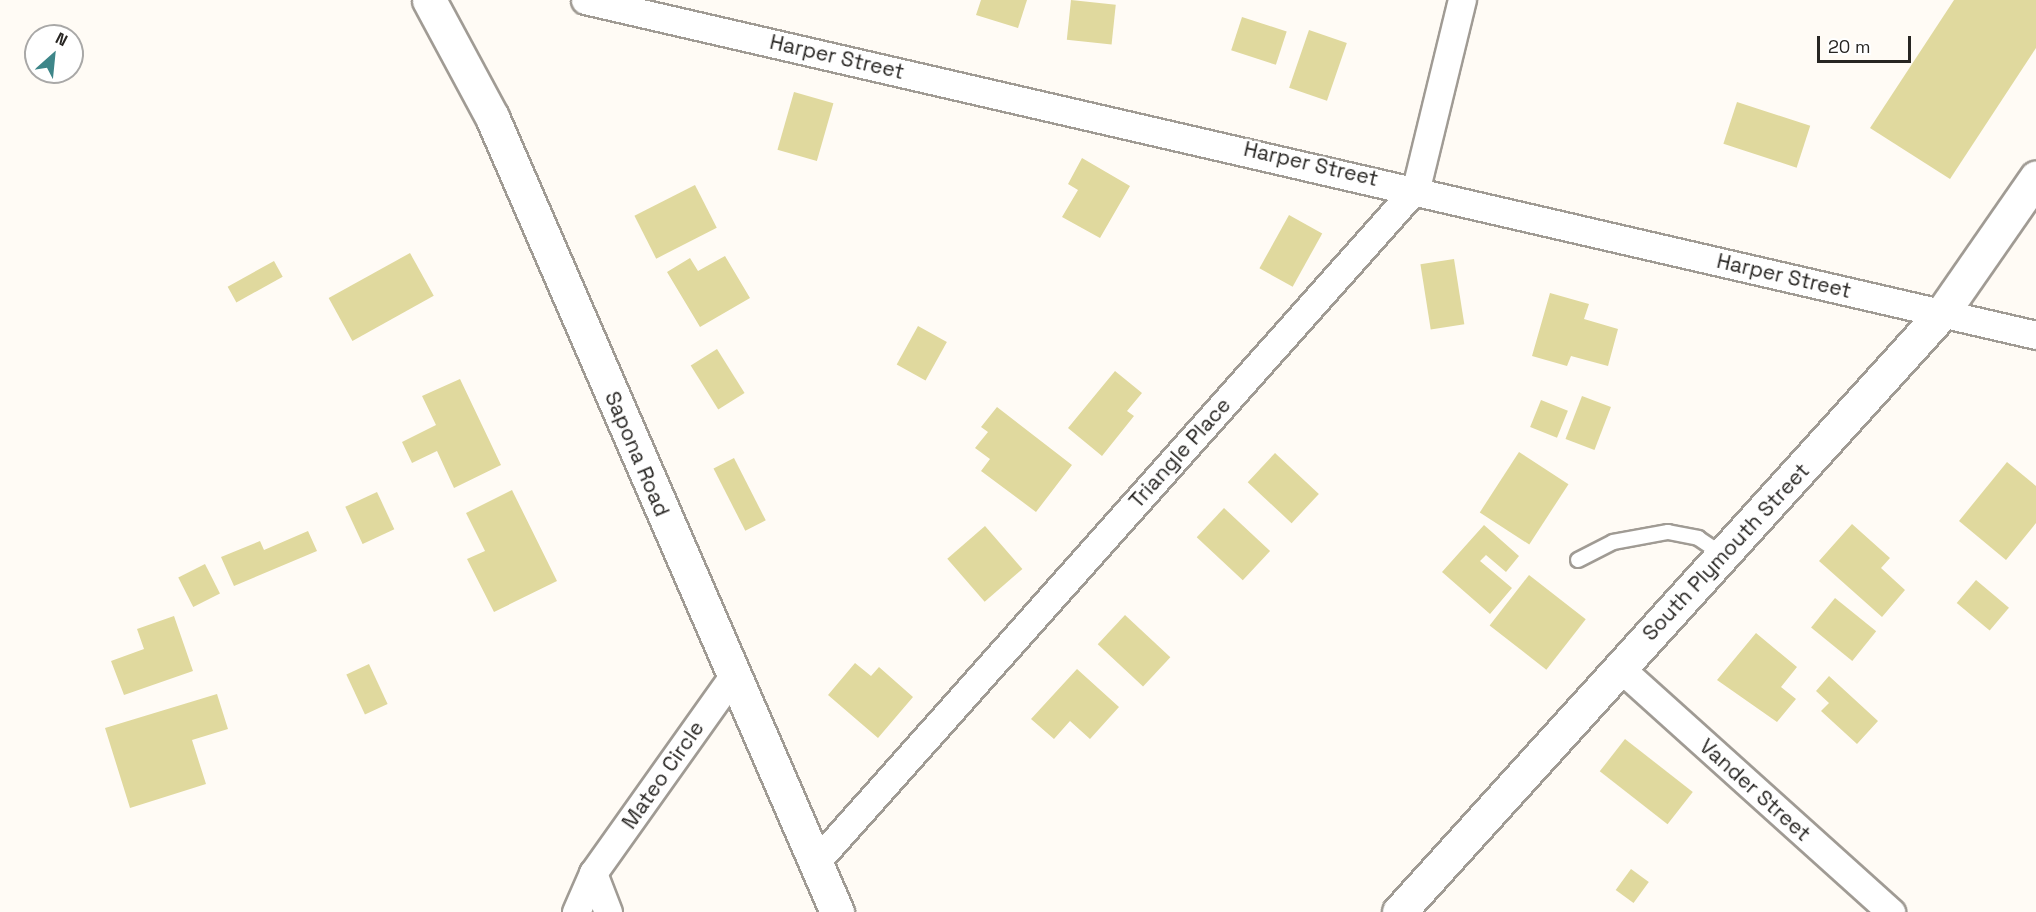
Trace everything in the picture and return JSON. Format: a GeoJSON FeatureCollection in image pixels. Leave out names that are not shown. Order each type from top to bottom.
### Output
{"type":"FeatureCollection","features":[{"type":"Feature","properties":{"kind":"street","name":"Sapona Road"},"geometry":{"type":"LineString","coordinates":[[429,0],[492,117],[837,912]]}},
{"type":"Feature","properties":{"kind":"street","name":"Harper Street"},"geometry":{"type":"LineString","coordinates":[[585,0],[1416,188],[2036,335]]}},
{"type":"Feature","properties":{"kind":"street","name":"Triangle Place"},"geometry":{"type":"LineString","coordinates":[[815,863],[1416,188],[1462,0]]}},
{"type":"Feature","properties":{"kind":"street","name":"South Plymouth Street"},"geometry":{"type":"LineString","coordinates":[[1399,912],[1725,556],[1942,313],[2036,178]]}},
{"type":"Feature","properties":{"kind":"street","name":"Vander Street"},"geometry":{"type":"LineString","coordinates":[[1620,668],[1892,912]]}},
{"type":"Feature","properties":{"kind":"street","name":"Mateo Circle"},"geometry":{"type":"LineString","coordinates":[[576,912],[593,873],[733,676]]}},
{"type":"Feature","properties":{"kind":"street"},"geometry":{"type":"LineString","coordinates":[[593,873],[608,912]]}},
{"type":"Feature","properties":{"kind":"lane"},"geometry":{"type":"LineString","coordinates":[[1578,560],[1613,542],[1668,532],[1698,538],[1725,556]]}},
{"type":"Feature","properties":{"kind":"building"},"geometry":{"type":"Polygon","coordinates":[[[981,0],[1027,0],[1018,28],[976,15],[981,0]]]}},
{"type":"Feature","properties":{"kind":"building"},"geometry":{"type":"Polygon","coordinates":[[[1071,0],[1116,5],[1112,44],[1067,40],[1071,0]]]}},
{"type":"Feature","properties":{"kind":"building"},"geometry":{"type":"Polygon","coordinates":[[[1954,0],[2036,0],[2036,48],[1950,179],[1870,128],[1954,0]]]}},
{"type":"Feature","properties":{"kind":"building"},"geometry":{"type":"Polygon","coordinates":[[[1242,17],[1287,32],[1276,65],[1231,50],[1242,17]]]}},
{"type":"Feature","properties":{"kind":"building"},"geometry":{"type":"Polygon","coordinates":[[[1309,30],[1347,43],[1327,101],[1289,88],[1309,30]]]}},
{"type":"Feature","properties":{"kind":"building"},"geometry":{"type":"Polygon","coordinates":[[[794,92],[833,103],[817,161],[777,150],[794,92]]]}},
{"type":"Feature","properties":{"kind":"building"},"geometry":{"type":"Polygon","coordinates":[[[1737,102],[1810,126],[1797,168],[1723,144],[1737,102]]]}},
{"type":"Feature","properties":{"kind":"building"},"geometry":{"type":"Polygon","coordinates":[[[1082,158],[1130,186],[1100,238],[1062,217],[1078,190],[1068,184],[1082,158]]]}},
{"type":"Feature","properties":{"kind":"building"},"geometry":{"type":"Polygon","coordinates":[[[695,185],[717,228],[656,259],[634,216],[695,185]]]}},
{"type":"Feature","properties":{"kind":"building"},"geometry":{"type":"Polygon","coordinates":[[[1289,215],[1322,233],[1293,287],[1259,268],[1289,215]]]}},
{"type":"Feature","properties":{"kind":"building"},"geometry":{"type":"Polygon","coordinates":[[[410,253],[434,296],[352,341],[329,298],[410,253]]]}},
{"type":"Feature","properties":{"kind":"building"},"geometry":{"type":"Polygon","coordinates":[[[725,256],[750,298],[700,327],[667,272],[690,258],[698,271],[725,256]]]}},
{"type":"Feature","properties":{"kind":"building"},"geometry":{"type":"Polygon","coordinates":[[[1454,259],[1464,324],[1431,330],[1420,264],[1454,259]]]}},
{"type":"Feature","properties":{"kind":"building"},"geometry":{"type":"Polygon","coordinates":[[[274,261],[283,277],[236,302],[228,287],[274,261]]]}},
{"type":"Feature","properties":{"kind":"building"},"geometry":{"type":"Polygon","coordinates":[[[1550,293],[1589,304],[1584,319],[1618,329],[1608,366],[1571,356],[1567,366],[1532,356],[1550,293]]]}},
{"type":"Feature","properties":{"kind":"building"},"geometry":{"type":"Polygon","coordinates":[[[918,326],[947,342],[926,380],[897,364],[918,326]]]}},
{"type":"Feature","properties":{"kind":"building"},"geometry":{"type":"Polygon","coordinates":[[[717,349],[745,393],[718,410],[691,365],[717,349]]]}},
{"type":"Feature","properties":{"kind":"building"},"geometry":{"type":"Polygon","coordinates":[[[1115,371],[1142,393],[1127,411],[1134,416],[1102,456],[1068,428],[1115,371]]]}},
{"type":"Feature","properties":{"kind":"building"},"geometry":{"type":"Polygon","coordinates":[[[460,379],[501,465],[454,488],[437,451],[412,463],[402,442],[436,425],[422,396],[460,379]]]}},
{"type":"Feature","properties":{"kind":"building"},"geometry":{"type":"Polygon","coordinates":[[[1582,396],[1611,407],[1594,450],[1566,439],[1582,396]]]}},
{"type":"Feature","properties":{"kind":"building"},"geometry":{"type":"Polygon","coordinates":[[[1541,400],[1568,411],[1557,438],[1530,427],[1541,400]]]}},
{"type":"Feature","properties":{"kind":"building"},"geometry":{"type":"Polygon","coordinates":[[[997,407],[1072,465],[1036,512],[981,471],[990,459],[975,448],[988,432],[981,427],[997,407]]]}},
{"type":"Feature","properties":{"kind":"building"},"geometry":{"type":"Polygon","coordinates":[[[1519,452],[1568,484],[1529,545],[1480,512],[1519,452]]]}},
{"type":"Feature","properties":{"kind":"building"},"geometry":{"type":"Polygon","coordinates":[[[1275,453],[1319,494],[1292,523],[1248,482],[1275,453]]]}},
{"type":"Feature","properties":{"kind":"building"},"geometry":{"type":"Polygon","coordinates":[[[734,458],[766,520],[745,531],[714,468],[734,458]]]}},
{"type":"Feature","properties":{"kind":"building"},"geometry":{"type":"Polygon","coordinates":[[[2007,462],[2036,486],[2036,523],[2006,560],[1959,521],[2007,462]]]}},
{"type":"Feature","properties":{"kind":"building"},"geometry":{"type":"Polygon","coordinates":[[[512,490],[557,581],[494,612],[467,559],[485,551],[466,513],[512,490]]]}},
{"type":"Feature","properties":{"kind":"building"},"geometry":{"type":"Polygon","coordinates":[[[377,492],[394,529],[363,544],[345,507],[377,492]]]}},
{"type":"Feature","properties":{"kind":"building"},"geometry":{"type":"Polygon","coordinates":[[[1224,508],[1270,551],[1243,580],[1197,537],[1224,508]]]}},
{"type":"Feature","properties":{"kind":"building"},"geometry":{"type":"Polygon","coordinates":[[[1852,524],[1890,558],[1881,568],[1905,590],[1882,617],[1819,561],[1852,524]]]}},
{"type":"Feature","properties":{"kind":"building"},"geometry":{"type":"Polygon","coordinates":[[[1484,525],[1519,556],[1506,572],[1486,555],[1480,561],[1512,588],[1490,614],[1442,572],[1484,525]]]}},
{"type":"Feature","properties":{"kind":"building"},"geometry":{"type":"Polygon","coordinates":[[[985,526],[1022,569],[985,602],[947,559],[985,526]]]}},
{"type":"Feature","properties":{"kind":"building"},"geometry":{"type":"Polygon","coordinates":[[[308,531],[317,551],[234,586],[221,557],[260,541],[264,550],[308,531]]]}},
{"type":"Feature","properties":{"kind":"building"},"geometry":{"type":"Polygon","coordinates":[[[205,564],[220,593],[193,607],[178,578],[205,564]]]}},
{"type":"Feature","properties":{"kind":"building"},"geometry":{"type":"Polygon","coordinates":[[[1529,575],[1586,619],[1546,670],[1490,625],[1529,575]]]}},
{"type":"Feature","properties":{"kind":"building"},"geometry":{"type":"Polygon","coordinates":[[[1976,580],[2009,608],[1990,631],[1957,603],[1976,580]]]}},
{"type":"Feature","properties":{"kind":"building"},"geometry":{"type":"Polygon","coordinates":[[[1835,598],[1876,631],[1852,661],[1811,628],[1835,598]]]}},
{"type":"Feature","properties":{"kind":"building"},"geometry":{"type":"Polygon","coordinates":[[[1125,615],[1170,657],[1143,687],[1098,644],[1125,615]]]}},
{"type":"Feature","properties":{"kind":"building"},"geometry":{"type":"Polygon","coordinates":[[[174,616],[193,671],[124,695],[111,661],[144,649],[137,629],[174,616]]]}},
{"type":"Feature","properties":{"kind":"building"},"geometry":{"type":"Polygon","coordinates":[[[1756,633],[1797,667],[1781,687],[1796,699],[1777,722],[1717,680],[1756,633]]]}},
{"type":"Feature","properties":{"kind":"building"},"geometry":{"type":"Polygon","coordinates":[[[855,663],[871,676],[879,667],[913,697],[878,738],[828,695],[855,663]]]}},
{"type":"Feature","properties":{"kind":"building"},"geometry":{"type":"Polygon","coordinates":[[[369,664],[388,704],[365,714],[346,675],[369,664]]]}},
{"type":"Feature","properties":{"kind":"building"},"geometry":{"type":"Polygon","coordinates":[[[1077,669],[1119,707],[1090,739],[1070,721],[1054,739],[1031,719],[1077,669]]]}},
{"type":"Feature","properties":{"kind":"building"},"geometry":{"type":"Polygon","coordinates":[[[1829,676],[1878,721],[1857,744],[1821,711],[1829,703],[1816,691],[1829,676]]]}},
{"type":"Feature","properties":{"kind":"building"},"geometry":{"type":"Polygon","coordinates":[[[217,694],[228,729],[192,740],[206,784],[130,808],[105,728],[217,694]]]}},
{"type":"Feature","properties":{"kind":"building"},"geometry":{"type":"Polygon","coordinates":[[[1625,739],[1693,792],[1668,824],[1600,771],[1625,739]]]}},
{"type":"Feature","properties":{"kind":"building"},"geometry":{"type":"Polygon","coordinates":[[[1631,869],[1649,882],[1634,903],[1616,890],[1631,869]]]}}]}
